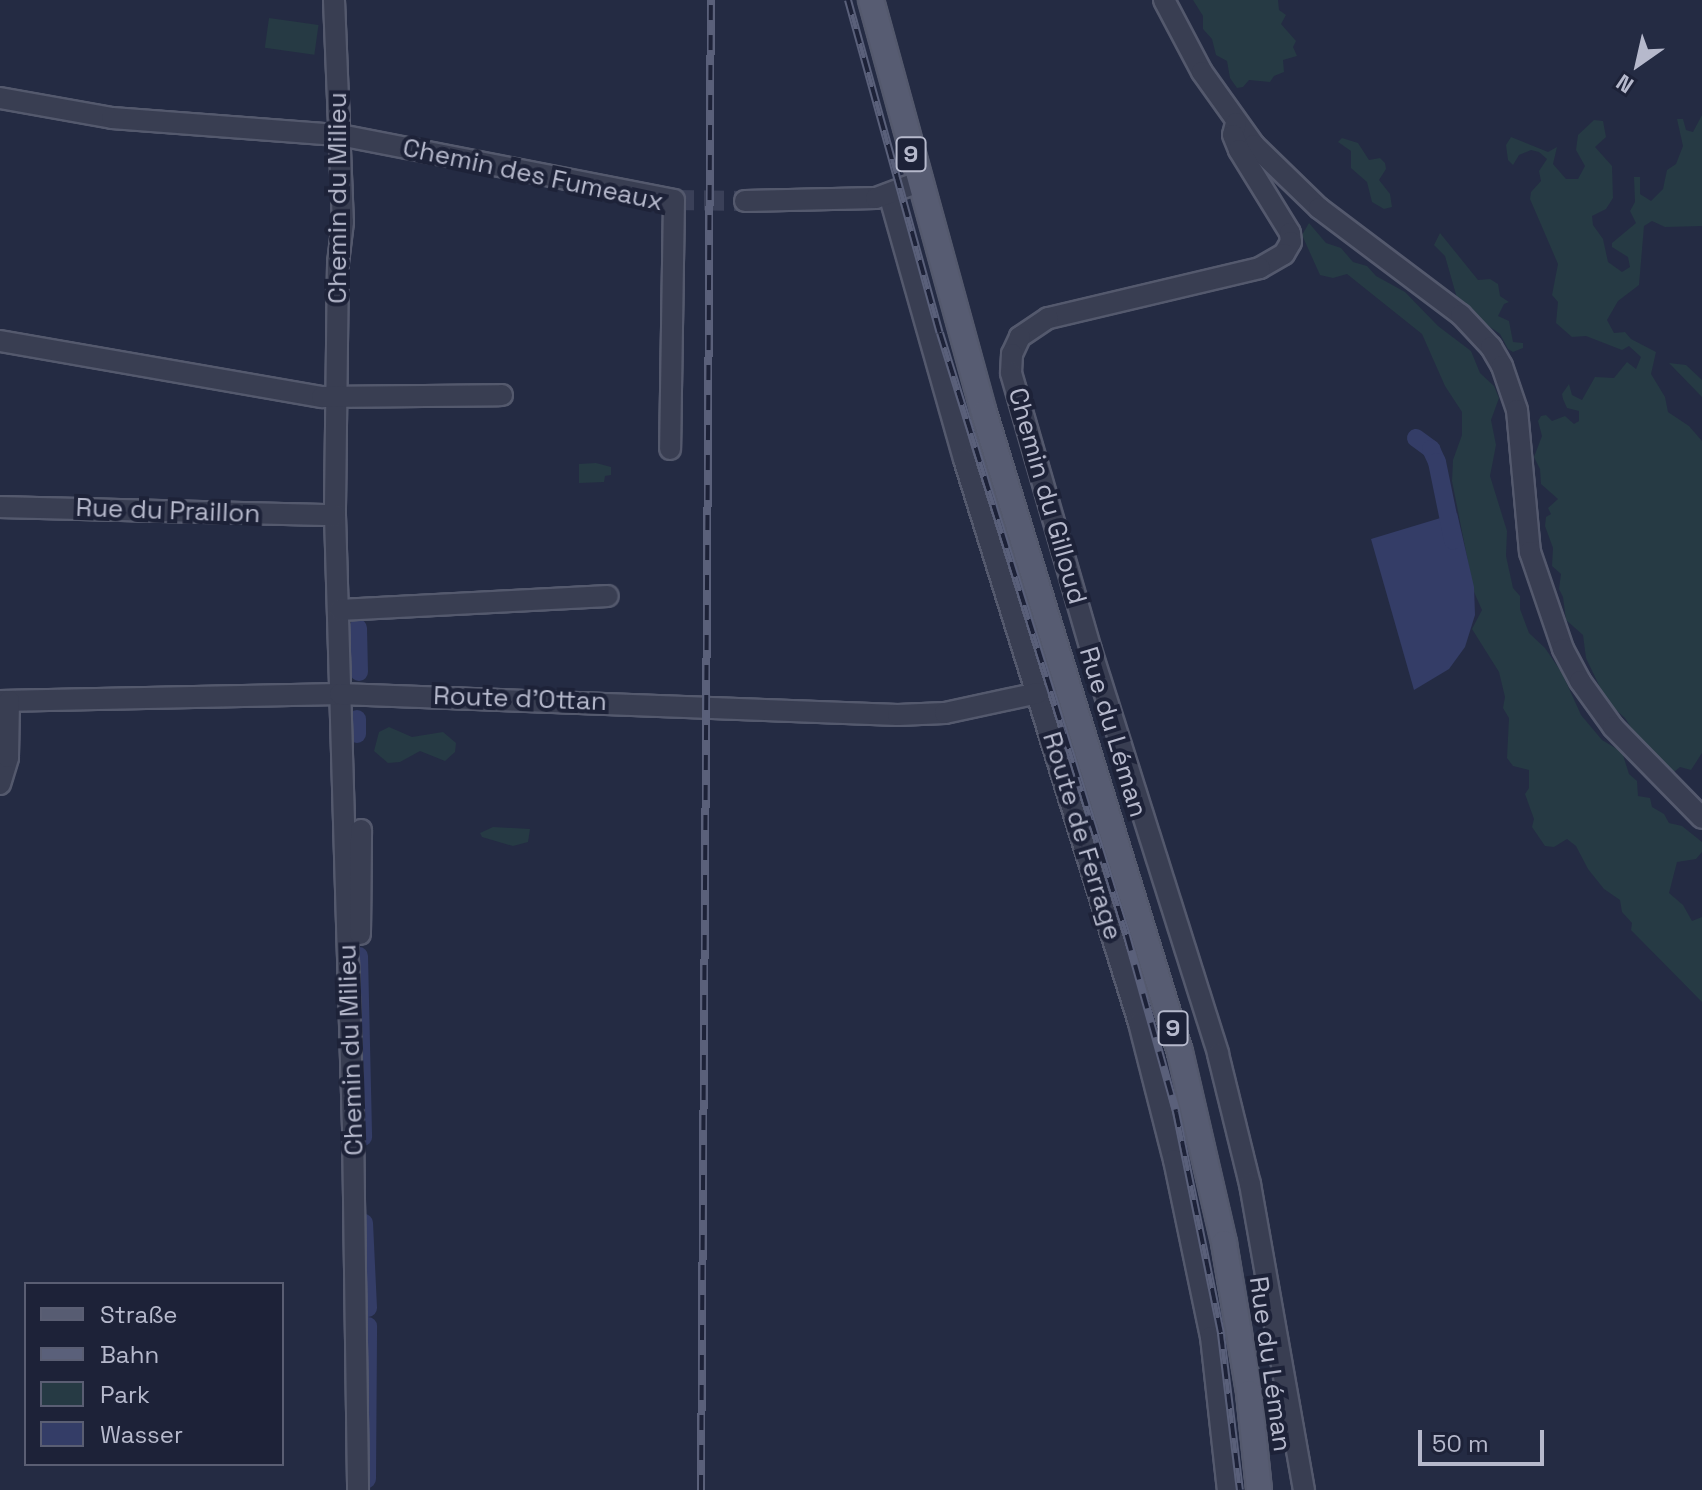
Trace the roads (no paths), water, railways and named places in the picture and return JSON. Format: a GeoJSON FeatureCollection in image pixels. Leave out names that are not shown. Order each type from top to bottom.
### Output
{"type":"FeatureCollection","features":[{"type":"Feature","properties":{"kind":"main road","name":"Rue du Léman"},"geometry":{"type":"LineString","coordinates":[[871,0],[984,413],[1141,916],[1208,1162],[1249,1393],[1259,1490]]}},
{"type":"Feature","properties":{"kind":"street","name":"Chemin du Milieu"},"geometry":{"type":"LineString","coordinates":[[334,0],[343,222],[338,263],[335,515],[353,1127],[358,1490]]}},
{"type":"Feature","properties":{"kind":"street"},"geometry":{"type":"LineString","coordinates":[[1164,0],[1202,72],[1236,123],[1306,197],[1461,315],[1491,347],[1502,366],[1517,410],[1530,552],[1563,649],[1580,681],[1613,727],[1702,818]]}},
{"type":"Feature","properties":{"kind":"street"},"geometry":{"type":"LineString","coordinates":[[0,98],[112,118],[340,135]]}},
{"type":"Feature","properties":{"kind":"street","name":"Chemin du Gilloud"},"geometry":{"type":"LineString","coordinates":[[1236,123],[1235,143],[1288,227],[1291,242],[1284,254],[1260,268],[1048,318],[1020,337],[1012,354],[1011,373],[1091,650],[1218,1054],[1253,1200],[1304,1490]]}},
{"type":"Feature","properties":{"kind":"street","name":"Chemin des Fumeaux"},"geometry":{"type":"LineString","coordinates":[[340,135],[674,200],[670,449]]}},
{"type":"Feature","properties":{"kind":"street"},"geometry":{"type":"LineString","coordinates":[[745,201],[876,198],[919,182]]}},
{"type":"Feature","properties":{"kind":"street","name":"Route de Ferrage"},"geometry":{"type":"LineString","coordinates":[[889,194],[964,459],[1137,1014],[1174,1160],[1211,1337],[1228,1490]]}},
{"type":"Feature","properties":{"kind":"street"},"geometry":{"type":"LineString","coordinates":[[0,341],[322,397],[502,395]]}},
{"type":"Feature","properties":{"kind":"street","name":"Rue du Praillon"},"geometry":{"type":"LineString","coordinates":[[0,507],[335,515]]}},
{"type":"Feature","properties":{"kind":"street"},"geometry":{"type":"LineString","coordinates":[[340,610],[608,596]]}},
{"type":"Feature","properties":{"kind":"street","name":"Route d'Ottan"},"geometry":{"type":"LineString","coordinates":[[4,701],[340,694],[911,715],[945,713],[1038,693]]}},
{"type":"Feature","properties":{"kind":"street"},"geometry":{"type":"LineString","coordinates":[[0,784],[8,757],[4,701]]}},
{"type":"Feature","properties":{"kind":"street"},"geometry":{"type":"LineString","coordinates":[[360,938],[361,830]]}},
{"type":"Feature","properties":{"kind":"water"},"geometry":{"type":"Polygon","coordinates":[[[1457,513],[1474,587],[1475,615],[1465,647],[1449,669],[1414,690],[1371,539],[1457,513]]]}},
{"type":"Feature","properties":{"kind":"waterway"},"geometry":{"type":"LineString","coordinates":[[1416,438],[1431,449],[1437,462],[1453,540]]}},
{"type":"Feature","properties":{"kind":"waterway"},"geometry":{"type":"LineString","coordinates":[[358,628],[359,672]]}},
{"type":"Feature","properties":{"kind":"waterway"},"geometry":{"type":"LineString","coordinates":[[357,719],[357,734]]}},
{"type":"Feature","properties":{"kind":"waterway"},"geometry":{"type":"LineString","coordinates":[[359,956],[363,1137]]}},
{"type":"Feature","properties":{"kind":"waterway"},"geometry":{"type":"LineString","coordinates":[[364,1223],[368,1308]]}},
{"type":"Feature","properties":{"kind":"waterway"},"geometry":{"type":"LineString","coordinates":[[367,1479],[368,1326]]}},
{"type":"Feature","properties":{"kind":"tunnel"},"geometry":{"type":"LineString","coordinates":[[674,200],[745,201]]}},
{"type":"Feature","properties":{"kind":"railway"},"geometry":{"type":"LineString","coordinates":[[701,1490],[711,0]]}},
{"type":"Feature","properties":{"kind":"railway"},"geometry":{"type":"LineString","coordinates":[[848,0],[940,333],[1127,936],[1176,1112],[1221,1334],[1240,1490]]}}]}
